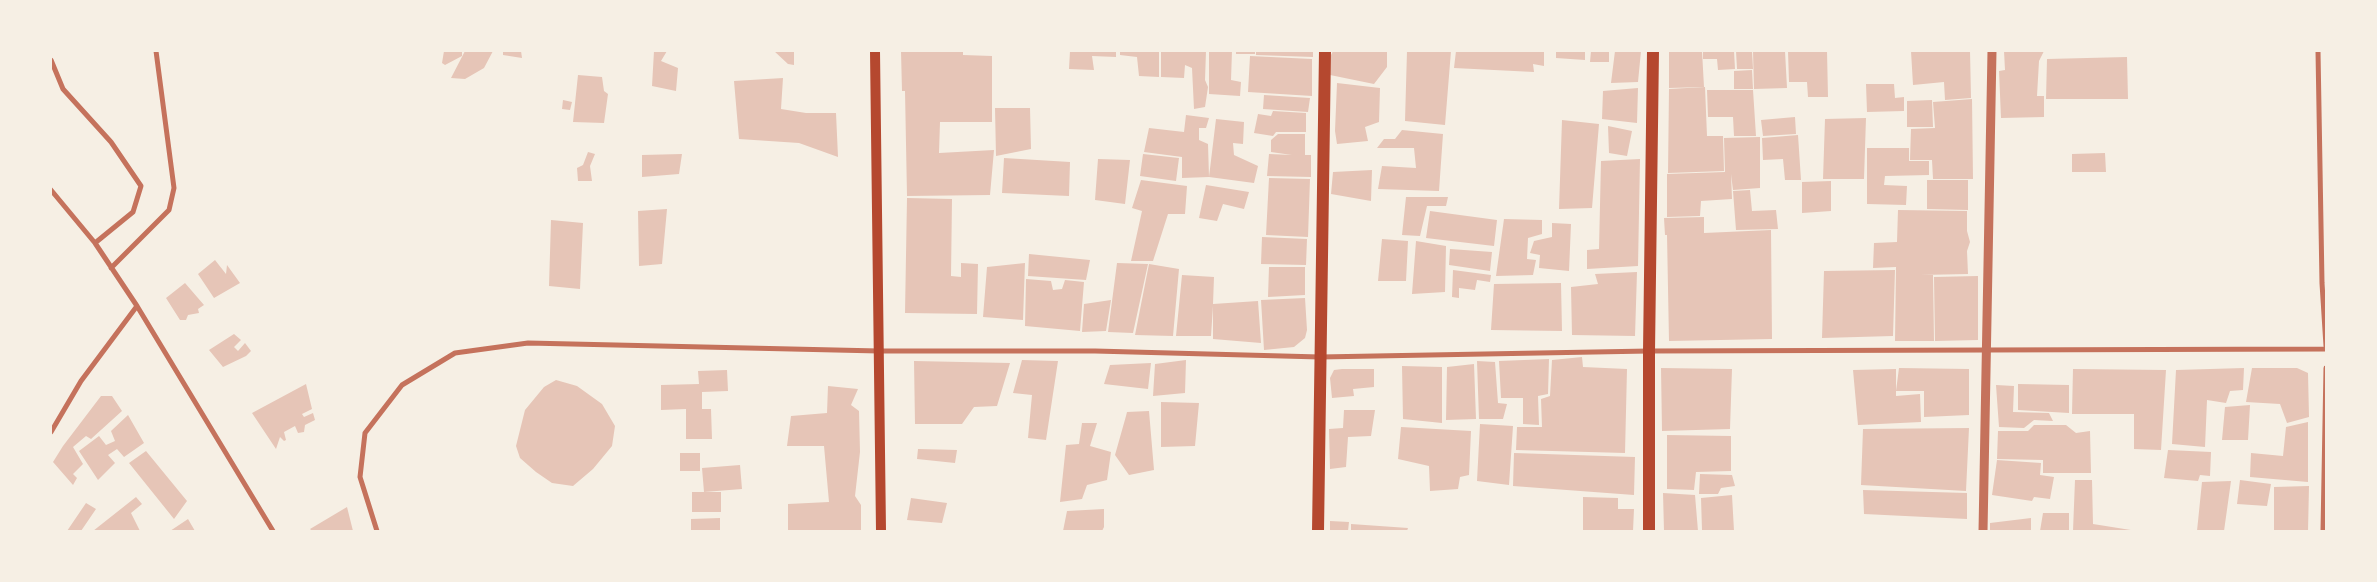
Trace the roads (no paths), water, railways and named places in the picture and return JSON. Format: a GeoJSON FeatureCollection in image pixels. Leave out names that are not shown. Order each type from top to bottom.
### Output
{"type":"FeatureCollection","features":[{"type":"Feature","properties":{"kind":"main road"},"geometry":{"type":"LineString","coordinates":[[875,51],[881,531]]}},
{"type":"Feature","properties":{"kind":"main road"},"geometry":{"type":"LineString","coordinates":[[1318,531],[1325,51]]}},
{"type":"Feature","properties":{"kind":"main road"},"geometry":{"type":"LineString","coordinates":[[1649,531],[1653,51]]}},
{"type":"Feature","properties":{"kind":"street"},"geometry":{"type":"LineString","coordinates":[[111,268],[169,210],[174,188],[156,51]]}},
{"type":"Feature","properties":{"kind":"street"},"geometry":{"type":"LineString","coordinates":[[1983,531],[1988,351],[1992,51]]}},
{"type":"Feature","properties":{"kind":"street"},"geometry":{"type":"LineString","coordinates":[[377,531],[360,477],[365,433],[402,385],[455,353],[528,343],[879,351],[1095,351],[1320,357],[1649,351],[1988,351],[2326,347],[2322,283],[2318,51]]}},
{"type":"Feature","properties":{"kind":"street"},"geometry":{"type":"LineString","coordinates":[[51,60],[63,88],[110,142],[142,186],[133,212],[95,243]]}},
{"type":"Feature","properties":{"kind":"street"},"geometry":{"type":"LineString","coordinates":[[51,190],[95,243],[137,306],[273,531]]}},
{"type":"Feature","properties":{"kind":"street"},"geometry":{"type":"LineString","coordinates":[[51,432],[82,381],[137,306]]}},
{"type":"Feature","properties":{"kind":"street"},"geometry":{"type":"LineString","coordinates":[[2323,531],[2326,368]]}}]}
